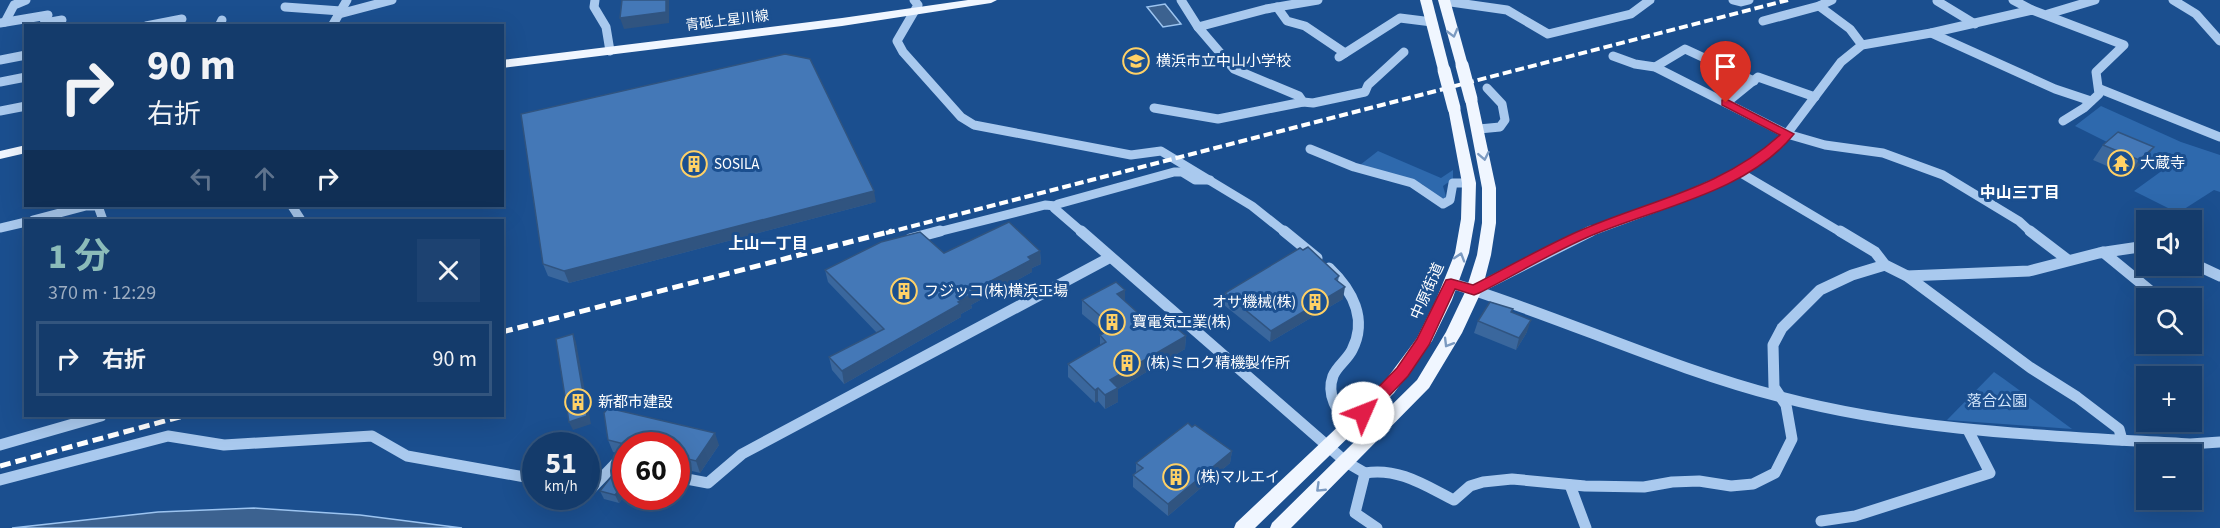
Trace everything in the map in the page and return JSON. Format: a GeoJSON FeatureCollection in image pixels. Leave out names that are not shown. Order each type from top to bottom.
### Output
{"type":"FeatureCollection","features":[{"type":"Feature","properties":{"kind":"main road","name":"青砥上星川線"},"geometry":{"type":"LineString","coordinates":[[916,6],[947,0]]}},
{"type":"Feature","properties":{"kind":"main road","name":"青砥上星川線"},"geometry":{"type":"LineString","coordinates":[[504,64],[610,47],[916,6],[991,0]]}},
{"type":"Feature","properties":{"kind":"main road","name":"中原街道"},"geometry":{"type":"LineString","coordinates":[[1243,528],[1351,425],[1402,372],[1424,341],[1462,253],[1469,183],[1454,108],[1426,0]]}},
{"type":"Feature","properties":{"kind":"main road"},"geometry":{"type":"LineString","coordinates":[[1279,528],[1423,384],[1454,333],[1474,290],[1484,255],[1489,223],[1490,188],[1479,129],[1444,0]]}},
{"type":"Feature","properties":{"kind":"main road","name":"青砥上星川線"},"geometry":{"type":"LineString","coordinates":[[504,56],[610,47]]}},
{"type":"Feature","properties":{"kind":"main road"},"geometry":{"type":"LineString","coordinates":[[0,148],[24,142]]}},
{"type":"Feature","properties":{"kind":"main road"},"geometry":{"type":"LineString","coordinates":[[0,155],[24,149]]}},
{"type":"Feature","properties":{"kind":"street"},"geometry":{"type":"LineString","coordinates":[[3,22],[14,5],[26,0]]}},
{"type":"Feature","properties":{"kind":"street"},"geometry":{"type":"LineString","coordinates":[[333,24],[347,0]]}},
{"type":"Feature","properties":{"kind":"street"},"geometry":{"type":"LineString","coordinates":[[285,7],[340,13],[392,0]]}},
{"type":"Feature","properties":{"kind":"street"},"geometry":{"type":"LineString","coordinates":[[595,0],[594,7],[604,18],[609,33],[610,47]]}},
{"type":"Feature","properties":{"kind":"street"},"geometry":{"type":"LineString","coordinates":[[1181,0],[1198,27],[1234,69],[1299,96],[1303,102]]}},
{"type":"Feature","properties":{"kind":"street"},"geometry":{"type":"LineString","coordinates":[[1198,27],[1277,7],[1318,0]]}},
{"type":"Feature","properties":{"kind":"street"},"geometry":{"type":"LineString","coordinates":[[1418,0],[1426,0]]}},
{"type":"Feature","properties":{"kind":"street"},"geometry":{"type":"LineString","coordinates":[[1444,0],[1507,10],[1548,34],[1631,14],[1650,0]]}},
{"type":"Feature","properties":{"kind":"street"},"geometry":{"type":"LineString","coordinates":[[1506,0],[1507,10]]}},
{"type":"Feature","properties":{"kind":"street"},"geometry":{"type":"LineString","coordinates":[[1733,0],[1741,2],[1749,0]]}},
{"type":"Feature","properties":{"kind":"street"},"geometry":{"type":"LineString","coordinates":[[1763,21],[1832,0]]}},
{"type":"Feature","properties":{"kind":"street"},"geometry":{"type":"LineString","coordinates":[[1940,0],[1937,1],[1975,24]]}},
{"type":"Feature","properties":{"kind":"street"},"geometry":{"type":"LineString","coordinates":[[2013,0],[2032,10],[2124,45],[2096,72],[2099,94],[2063,121]]}},
{"type":"Feature","properties":{"kind":"street"},"geometry":{"type":"LineString","coordinates":[[2048,15],[2095,0]]}},
{"type":"Feature","properties":{"kind":"street"},"geometry":{"type":"LineString","coordinates":[[2173,0],[2196,14],[2220,41]]}},
{"type":"Feature","properties":{"kind":"street"},"geometry":{"type":"LineString","coordinates":[[916,6],[897,41],[903,52],[961,117],[974,125],[1131,155],[1161,151],[1252,206],[1337,276],[1352,295],[1358,314],[1357,331],[1352,349],[1332,380],[1333,401],[1337,412],[1351,425]]}},
{"type":"Feature","properties":{"kind":"street"},"geometry":{"type":"LineString","coordinates":[[1818,6],[1850,29],[1862,45]]}},
{"type":"Feature","properties":{"kind":"street"},"geometry":{"type":"LineString","coordinates":[[1277,7],[1287,21],[1305,26],[1342,55],[1400,18],[1432,22]]}},
{"type":"Feature","properties":{"kind":"street"},"geometry":{"type":"LineString","coordinates":[[1474,290],[1584,234],[1679,199],[1740,172],[1763,157],[1788,134],[1841,62],[1850,52],[1862,45],[1975,24],[2032,10]]}},
{"type":"Feature","properties":{"kind":"street"},"geometry":{"type":"LineString","coordinates":[[3,22],[48,15],[44,24]]}},
{"type":"Feature","properties":{"kind":"street"},"geometry":{"type":"LineString","coordinates":[[156,24],[182,19]]}},
{"type":"Feature","properties":{"kind":"street"},"geometry":{"type":"LineString","coordinates":[[44,24],[62,20]]}},
{"type":"Feature","properties":{"kind":"street"},"geometry":{"type":"LineString","coordinates":[[1931,33],[2055,89],[2091,101]]}},
{"type":"Feature","properties":{"kind":"street"},"geometry":{"type":"LineString","coordinates":[[1655,67],[1685,49],[1755,81]]}},
{"type":"Feature","properties":{"kind":"street"},"geometry":{"type":"LineString","coordinates":[[1154,108],[1218,119],[1303,102],[1313,104],[1365,92],[1368,85],[1404,51]]}},
{"type":"Feature","properties":{"kind":"street"},"geometry":{"type":"LineString","coordinates":[[0,60],[24,55]]}},
{"type":"Feature","properties":{"kind":"street"},"geometry":{"type":"LineString","coordinates":[[1613,56],[1635,64],[1655,67],[1788,134],[1825,145],[1883,153],[1943,175],[2019,221],[2037,238],[2068,260]]}},
{"type":"Feature","properties":{"kind":"street"},"geometry":{"type":"LineString","coordinates":[[0,82],[24,76]]}},
{"type":"Feature","properties":{"kind":"street"},"geometry":{"type":"LineString","coordinates":[[1726,103],[1758,77],[1815,97]]}},
{"type":"Feature","properties":{"kind":"street"},"geometry":{"type":"LineString","coordinates":[[1479,129],[1500,127],[1505,120],[1502,105],[1487,88]]}},
{"type":"Feature","properties":{"kind":"street"},"geometry":{"type":"LineString","coordinates":[[2100,89],[2220,137]]}},
{"type":"Feature","properties":{"kind":"street"},"geometry":{"type":"LineString","coordinates":[[0,111],[24,106]]}},
{"type":"Feature","properties":{"kind":"street"},"geometry":{"type":"LineString","coordinates":[[1310,149],[1354,167],[1412,183],[1443,204],[1450,200],[1453,183],[1469,183]]}},
{"type":"Feature","properties":{"kind":"street"},"geometry":{"type":"LineString","coordinates":[[898,243],[1045,205],[1056,206],[1174,172],[1182,172],[1195,180],[1210,180]]}},
{"type":"Feature","properties":{"kind":"street"},"geometry":{"type":"LineString","coordinates":[[1740,172],[1875,252],[1885,264],[1907,276],[2031,368],[2050,376],[2089,403],[2094,411],[2119,429],[2122,440]]}},
{"type":"Feature","properties":{"kind":"street"},"geometry":{"type":"LineString","coordinates":[[1056,206],[1054,208],[1109,258],[1347,462],[1365,473],[1376,470],[1405,477],[1454,500],[1470,486],[1483,482],[1512,479],[1570,485],[1644,487],[1672,482],[1700,481],[1731,486],[1752,484],[1775,473],[1792,439],[1786,405],[1774,387],[1773,345],[1782,328],[1820,290],[1852,275],[1885,264]]}},
{"type":"Feature","properties":{"kind":"street"},"geometry":{"type":"LineString","coordinates":[[37,219],[82,207]]}},
{"type":"Feature","properties":{"kind":"street"},"geometry":{"type":"LineString","coordinates":[[0,228],[24,222]]}},
{"type":"Feature","properties":{"kind":"street"},"geometry":{"type":"LineString","coordinates":[[1907,276],[2029,271],[2103,252],[2136,247]]}},
{"type":"Feature","properties":{"kind":"street"},"geometry":{"type":"LineString","coordinates":[[2103,252],[2147,288]]}},
{"type":"Feature","properties":{"kind":"street"},"geometry":{"type":"LineString","coordinates":[[690,480],[708,483],[742,454],[771,437],[1109,258]]}},
{"type":"Feature","properties":{"kind":"street"},"geometry":{"type":"LineString","coordinates":[[2202,267],[2220,276]]}},
{"type":"Feature","properties":{"kind":"street"},"geometry":{"type":"LineString","coordinates":[[1451,283],[1697,372],[1780,397],[1830,409],[1968,430],[2190,444],[2220,442]]}},
{"type":"Feature","properties":{"kind":"street"},"geometry":{"type":"LineString","coordinates":[[0,445],[98,417]]}},
{"type":"Feature","properties":{"kind":"street"},"geometry":{"type":"LineString","coordinates":[[1821,521],[1855,516],[1990,472],[1968,430]]}},
{"type":"Feature","properties":{"kind":"street"},"geometry":{"type":"LineString","coordinates":[[0,480],[168,436],[224,445],[372,436],[381,439],[397,452],[407,456],[522,477]]}},
{"type":"Feature","properties":{"kind":"street"},"geometry":{"type":"LineString","coordinates":[[771,437],[791,447]]}},
{"type":"Feature","properties":{"kind":"street"},"geometry":{"type":"LineString","coordinates":[[600,480],[612,468]]}},
{"type":"Feature","properties":{"kind":"street"},"geometry":{"type":"LineString","coordinates":[[1365,473],[1355,513],[1377,528]]}},
{"type":"Feature","properties":{"kind":"street"},"geometry":{"type":"LineString","coordinates":[[1570,485],[1586,528]]}},
{"type":"Feature","properties":{"kind":"green space"},"geometry":{"type":"Polygon","coordinates":[[[2101,106],[2181,142],[2220,155],[2220,192],[2214,190],[2183,210],[2172,210],[2134,191],[2163,170],[2075,126],[2101,106]]]}},
{"type":"Feature","properties":{"kind":"green space"},"geometry":{"type":"Polygon","coordinates":[[[1378,151],[1441,178],[1453,170],[1453,179],[1443,186],[1446,197],[1442,200],[1422,184],[1360,165],[1378,151]]]}},
{"type":"Feature","properties":{"kind":"green space","name":"落合公園"},"geometry":{"type":"Polygon","coordinates":[[[1994,372],[2004,379],[2072,429],[1947,420],[1994,372]]]}},
{"type":"Feature","properties":{"kind":"shaded area"},"geometry":{"type":"Polygon","coordinates":[[[1165,4],[1181,24],[1163,27],[1147,7],[1165,4]]]}},
{"type":"Feature","properties":{"kind":"shaded area"},"geometry":{"type":"Polygon","coordinates":[[[254,508],[360,515],[462,528],[12,528],[158,512],[254,508]]]}},
{"type":"Feature","properties":{"kind":"building"},"geometry":{"type":"Polygon","coordinates":[[[622,0],[666,0],[666,12],[620,18],[622,0]]]}},
{"type":"Feature","properties":{"kind":"building","name":"SOSILA"},"geometry":{"type":"Polygon","coordinates":[[[785,54],[810,59],[874,191],[564,271],[543,264],[521,114],[785,54]]]}},
{"type":"Feature","properties":{"kind":"building"},"geometry":{"type":"Polygon","coordinates":[[[2118,132],[2154,147],[2139,160],[2103,145],[2118,132]]]}},
{"type":"Feature","properties":{"kind":"building"},"geometry":{"type":"Polygon","coordinates":[[[1009,222],[1040,251],[1028,257],[1031,260],[968,293],[970,295],[958,302],[960,304],[842,371],[829,357],[884,329],[825,270],[881,242],[920,232],[944,253],[1009,222]]]}},
{"type":"Feature","properties":{"kind":"building","name":"オサ機械(株)"},"geometry":{"type":"Polygon","coordinates":[[[1308,247],[1339,276],[1335,279],[1345,287],[1271,331],[1225,293],[1300,248],[1303,250],[1308,247]]]}},
{"type":"Feature","properties":{"kind":"building"},"geometry":{"type":"Polygon","coordinates":[[[1116,282],[1125,290],[1117,294],[1146,320],[1158,313],[1186,336],[1110,380],[1118,388],[1105,395],[1098,388],[1095,390],[1068,364],[1106,342],[1100,335],[1114,328],[1082,300],[1116,282]]]}},
{"type":"Feature","properties":{"kind":"building"},"geometry":{"type":"Polygon","coordinates":[[[1490,302],[1513,309],[1511,312],[1531,320],[1519,338],[1478,321],[1490,302]]]}},
{"type":"Feature","properties":{"kind":"building","name":"新都市建設"},"geometry":{"type":"Polygon","coordinates":[[[573,334],[587,416],[569,422],[556,339],[573,334]]]}},
{"type":"Feature","properties":{"kind":"building"},"geometry":{"type":"Polygon","coordinates":[[[608,408],[715,433],[696,461],[690,460],[690,432],[612,432],[612,441],[608,440],[604,413],[608,408]]]}},
{"type":"Feature","properties":{"kind":"building","name":"(株)マルエイ"},"geometry":{"type":"Polygon","coordinates":[[[1188,423],[1192,427],[1195,425],[1232,451],[1168,504],[1133,475],[1143,468],[1136,463],[1188,423]]]}},
{"type":"Feature","properties":{"kind":"building"},"geometry":{"type":"Polygon","coordinates":[[[612,476],[612,494],[600,491],[612,476]]]}},
{"type":"Feature","properties":{"kind":"railway"},"geometry":{"type":"LineString","coordinates":[[886,233],[1788,0]]}},
{"type":"Feature","properties":{"kind":"railway"},"geometry":{"type":"LineString","coordinates":[[504,331],[892,231]]}},
{"type":"Feature","properties":{"kind":"railway"},"geometry":{"type":"LineString","coordinates":[[0,466],[179,417]]}},
{"type":"Feature","properties":{"kind":"place","name":"横浜市立中山小学校"},"geometry":{"type":"Point","coordinates":[1136,61]}},
{"type":"Feature","properties":{"kind":"place","name":"大蔵寺"},"geometry":{"type":"Point","coordinates":[2121,163]}},
{"type":"Feature","properties":{"kind":"place","name":"SOSILA"},"geometry":{"type":"Point","coordinates":[694,164]}},
{"type":"Feature","properties":{"kind":"place","name":"フジッコ(株)横浜工場"},"geometry":{"type":"Point","coordinates":[904,291]}},
{"type":"Feature","properties":{"kind":"place","name":"オサ機械(株)"},"geometry":{"type":"Point","coordinates":[1315,302]}},
{"type":"Feature","properties":{"kind":"place","name":"寶電気工業(株)"},"geometry":{"type":"Point","coordinates":[1112,322]}},
{"type":"Feature","properties":{"kind":"place","name":"(株)ミロク精機製作所"},"geometry":{"type":"Point","coordinates":[1127,363]}},
{"type":"Feature","properties":{"kind":"place","name":"新都市建設"},"geometry":{"type":"Point","coordinates":[578,402]}},
{"type":"Feature","properties":{"kind":"place","name":"(株)マルエイ"},"geometry":{"type":"Point","coordinates":[1176,477]}},
{"type":"Feature","properties":{"kind":"district","name":"中山三丁目"},"geometry":{"type":"Point","coordinates":[2020,192]}},
{"type":"Feature","properties":{"kind":"district","name":"上山一丁目"},"geometry":{"type":"Point","coordinates":[768,243]}},
{"type":"Feature","properties":{"kind":"route"},"geometry":{"type":"LineString","coordinates":[[1363,413],[1402,372],[1424,341],[1451,283],[1474,290],[1584,234],[1679,199],[1740,172],[1763,157],[1788,134],[1726,103]]}}]}
